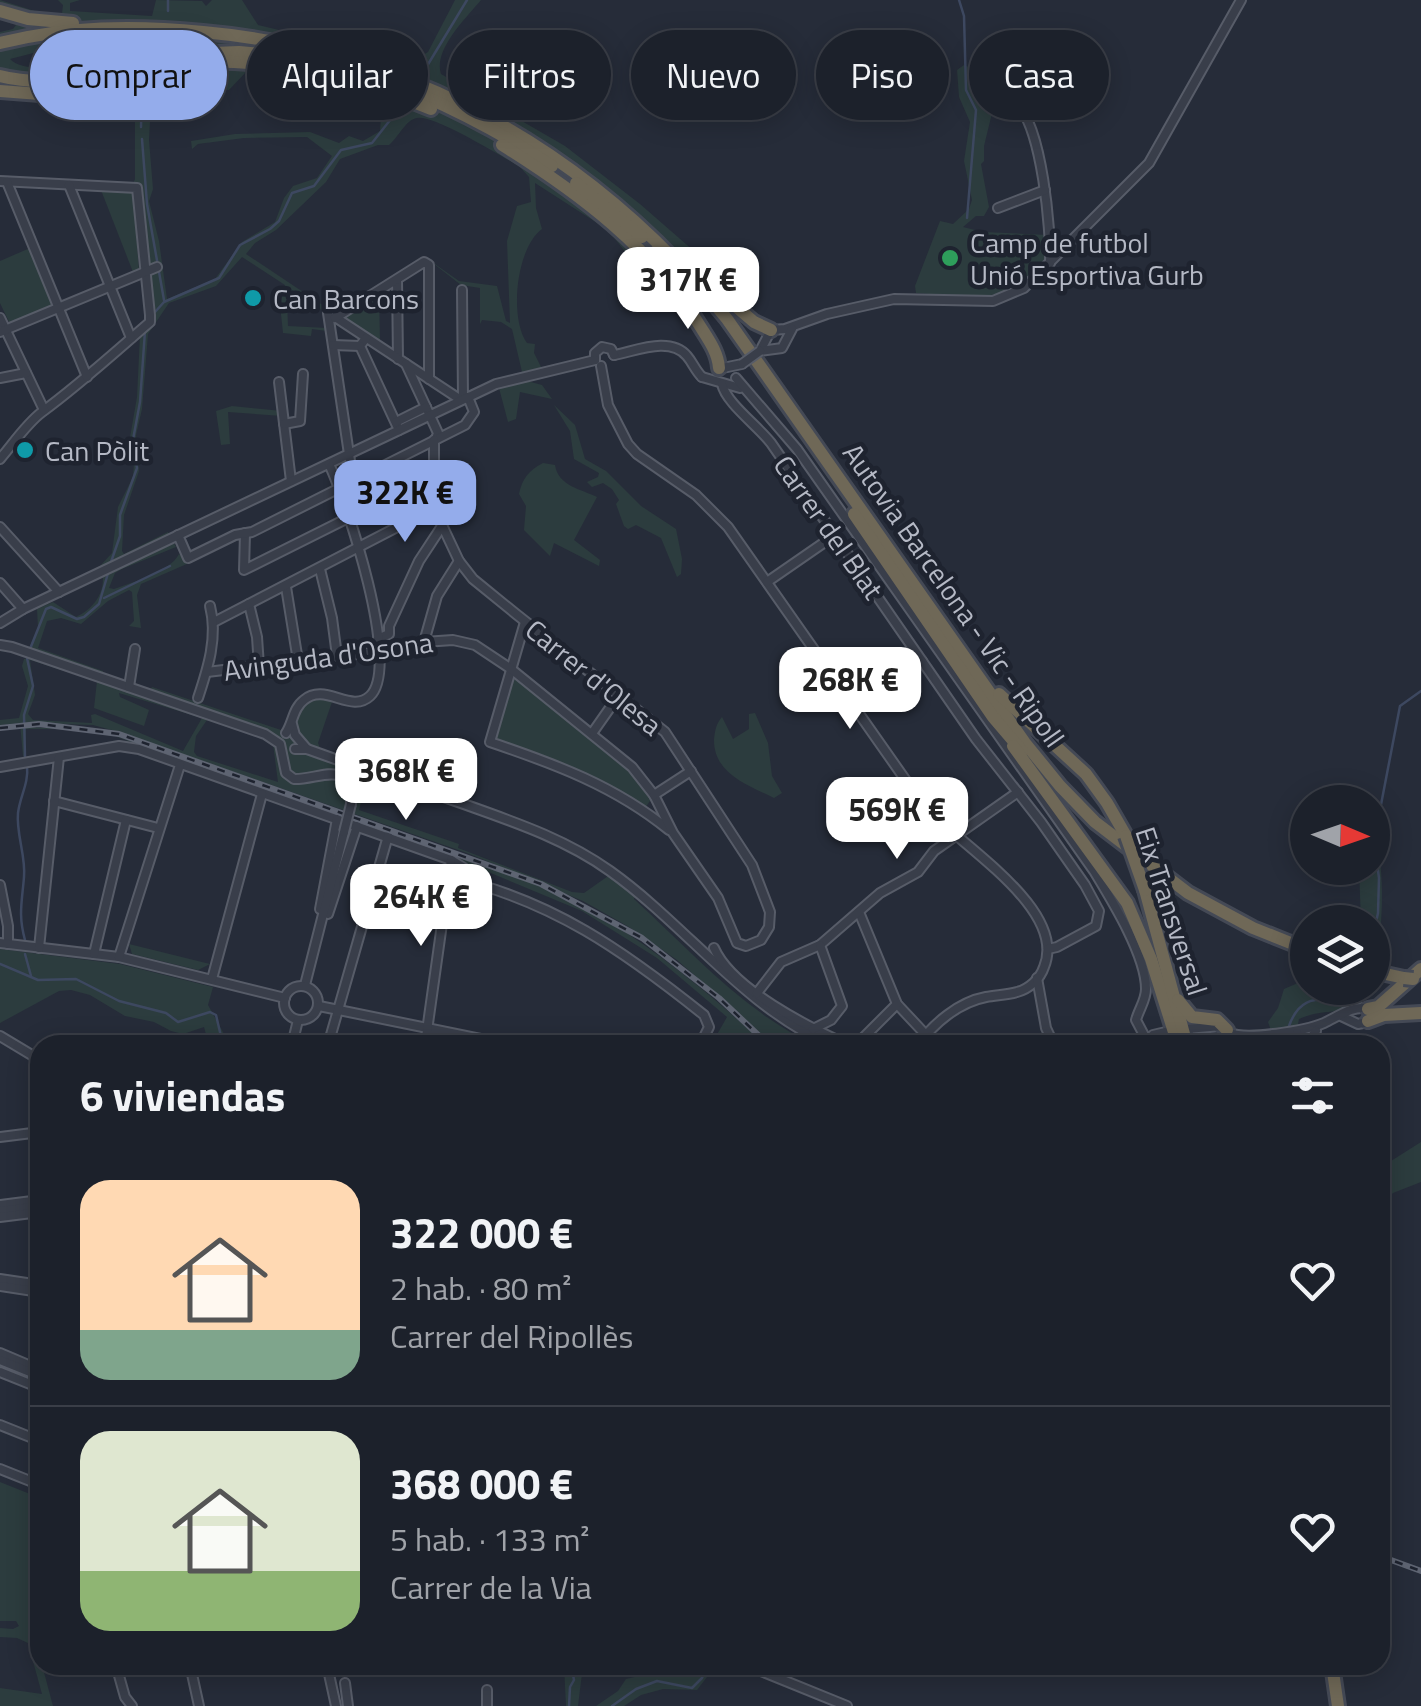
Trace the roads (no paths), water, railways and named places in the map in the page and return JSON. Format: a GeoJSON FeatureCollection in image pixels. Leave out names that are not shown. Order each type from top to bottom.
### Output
{"type":"FeatureCollection","features":[{"type":"Feature","properties":{"kind":"highway"},"geometry":{"type":"LineString","coordinates":[[0,11],[44,22],[115,26]]}},
{"type":"Feature","properties":{"kind":"highway","name":"Autovia Barcelona - Vic - Ripoll"},"geometry":{"type":"LineString","coordinates":[[0,46],[28,36],[115,26],[275,40],[347,57],[425,86],[546,151],[618,204],[680,262],[756,358],[1025,743],[1060,786],[1095,822],[1188,893],[1290,945]]}},
{"type":"Feature","properties":{"kind":"highway","name":"Autovia Barcelona - Vic - Ripoll"},"geometry":{"type":"LineString","coordinates":[[0,46],[145,35],[247,45]]}},
{"type":"Feature","properties":{"kind":"highway"},"geometry":{"type":"LineString","coordinates":[[0,91],[54,94],[174,70],[247,64]]}},
{"type":"Feature","properties":{"kind":"highway"},"geometry":{"type":"LineString","coordinates":[[0,76],[30,80]]}},
{"type":"Feature","properties":{"kind":"highway","name":"Autovia Barcelona - Vic - Ripoll"},"geometry":{"type":"LineString","coordinates":[[428,99],[472,119],[561,171],[642,238],[685,282],[736,345],[1007,735],[1092,827],[1144,871],[1223,921],[1290,947]]}},
{"type":"Feature","properties":{"kind":"highway"},"geometry":{"type":"LineString","coordinates":[[428,108],[530,162],[599,213],[658,268],[698,321],[726,376]]}},
{"type":"Feature","properties":{"kind":"highway"},"geometry":{"type":"LineString","coordinates":[[680,262],[771,337]]}},
{"type":"Feature","properties":{"kind":"highway","name":"Eix Transversal"},"geometry":{"type":"LineString","coordinates":[[974,670],[1086,774],[1107,803],[1126,836],[1145,890],[1184,1035]]}},
{"type":"Feature","properties":{"kind":"highway","name":"Eix Transversal"},"geometry":{"type":"LineString","coordinates":[[1007,735],[1127,903],[1152,958],[1175,1035]]}},
{"type":"Feature","properties":{"kind":"highway"},"geometry":{"type":"LineString","coordinates":[[1166,967],[1186,1013],[1196,1019],[1218,1020],[1228,1031]]}},
{"type":"Feature","properties":{"kind":"highway"},"geometry":{"type":"LineString","coordinates":[[1361,1015],[1378,1007],[1400,979]]}},
{"type":"Feature","properties":{"kind":"highway"},"geometry":{"type":"LineString","coordinates":[[1361,1015],[1421,1013]]}},
{"type":"Feature","properties":{"kind":"highway"},"geometry":{"type":"LineString","coordinates":[[1330,1675],[1334,1704]]}},
{"type":"Feature","properties":{"kind":"street"},"geometry":{"type":"LineString","coordinates":[[809,1035],[762,1006],[613,872],[578,850],[536,830],[12,646],[2,632],[24,608],[348,455],[428,411],[510,378],[605,361],[658,346],[674,346],[686,354],[702,377],[726,376],[760,351],[771,337],[827,314],[894,300],[993,301],[1024,288],[1149,164],[1241,0]]}},
{"type":"Feature","properties":{"kind":"street"},"geometry":{"type":"LineString","coordinates":[[1026,120],[1038,154],[1050,263]]}},
{"type":"Feature","properties":{"kind":"street"},"geometry":{"type":"LineString","coordinates":[[0,459],[44,410],[88,377],[150,322],[137,188],[4,181],[88,377]]}},
{"type":"Feature","properties":{"kind":"street"},"geometry":{"type":"LineString","coordinates":[[69,184],[132,338]]}},
{"type":"Feature","properties":{"kind":"street"},"geometry":{"type":"LineString","coordinates":[[998,208],[1044,190]]}},
{"type":"Feature","properties":{"kind":"street"},"geometry":{"type":"LineString","coordinates":[[332,315],[424,262],[429,265],[429,379]]}},
{"type":"Feature","properties":{"kind":"street"},"geometry":{"type":"LineString","coordinates":[[2,331],[157,267]]}},
{"type":"Feature","properties":{"kind":"street"},"geometry":{"type":"LineString","coordinates":[[397,280],[402,361]]}},
{"type":"Feature","properties":{"kind":"street"},"geometry":{"type":"LineString","coordinates":[[462,290],[464,398]]}},
{"type":"Feature","properties":{"kind":"street"},"geometry":{"type":"LineString","coordinates":[[178,535],[188,558],[338,489],[471,420],[474,412],[464,398],[363,342],[332,315]]}},
{"type":"Feature","properties":{"kind":"street"},"geometry":{"type":"LineString","coordinates":[[332,315],[353,481]]}},
{"type":"Feature","properties":{"kind":"street"},"geometry":{"type":"LineString","coordinates":[[0,318],[2,331],[44,410]]}},
{"type":"Feature","properties":{"kind":"street"},"geometry":{"type":"LineString","coordinates":[[771,337],[782,348],[786,336],[796,326]]}},
{"type":"Feature","properties":{"kind":"street"},"geometry":{"type":"LineString","coordinates":[[771,337],[786,336]]}},
{"type":"Feature","properties":{"kind":"street"},"geometry":{"type":"LineString","coordinates":[[333,344],[363,342]]}},
{"type":"Feature","properties":{"kind":"street"},"geometry":{"type":"LineString","coordinates":[[363,342],[397,426]]}},
{"type":"Feature","properties":{"kind":"street","name":"Carrer d'Olesa"},"geometry":{"type":"LineString","coordinates":[[402,361],[438,433],[432,476],[434,508],[459,562],[473,579],[525,622],[665,732],[752,866],[770,912],[768,927],[760,940],[746,946],[737,944],[730,934]]}},
{"type":"Feature","properties":{"kind":"street"},"geometry":{"type":"LineString","coordinates":[[605,361],[608,406],[628,444],[710,508],[733,534],[920,802],[1012,882],[1035,916],[1048,949],[1045,964],[1037,978],[1022,990],[970,1002],[926,1035],[897,1004],[860,912]]}},
{"type":"Feature","properties":{"kind":"street"},"geometry":{"type":"LineString","coordinates":[[0,378],[26,373]]}},
{"type":"Feature","properties":{"kind":"street"},"geometry":{"type":"LineString","coordinates":[[284,424],[300,421],[303,374]]}},
{"type":"Feature","properties":{"kind":"street"},"geometry":{"type":"LineString","coordinates":[[726,376],[744,390],[797,449],[1094,870],[1119,914],[1143,974],[1145,996],[1136,1020],[1141,1035]]}},
{"type":"Feature","properties":{"kind":"street","name":"Carrer del Blat"},"geometry":{"type":"LineString","coordinates":[[726,376],[726,397],[755,422],[1085,885],[1099,912],[1098,921],[1092,930],[1048,949]]}},
{"type":"Feature","properties":{"kind":"street"},"geometry":{"type":"LineString","coordinates":[[280,382],[291,481]]}},
{"type":"Feature","properties":{"kind":"street"},"geometry":{"type":"LineString","coordinates":[[306,986],[350,827],[352,792],[339,776],[328,772],[294,779],[284,765],[292,724],[299,704],[313,694],[324,693],[354,702],[368,698],[378,680],[376,625],[358,548],[326,465]]}},
{"type":"Feature","properties":{"kind":"street"},"geometry":{"type":"LineString","coordinates":[[245,533],[244,570],[432,476]]}},
{"type":"Feature","properties":{"kind":"street"},"geometry":{"type":"LineString","coordinates":[[214,622],[434,508]]}},
{"type":"Feature","properties":{"kind":"street"},"geometry":{"type":"LineString","coordinates":[[0,526],[58,592]]}},
{"type":"Feature","properties":{"kind":"street"},"geometry":{"type":"LineString","coordinates":[[378,639],[388,636],[418,561],[442,526]]}},
{"type":"Feature","properties":{"kind":"street"},"geometry":{"type":"LineString","coordinates":[[767,582],[835,534]]}},
{"type":"Feature","properties":{"kind":"street"},"geometry":{"type":"LineString","coordinates":[[424,642],[437,596],[459,562]]}},
{"type":"Feature","properties":{"kind":"street"},"geometry":{"type":"LineString","coordinates":[[320,569],[337,656]]}},
{"type":"Feature","properties":{"kind":"street"},"geometry":{"type":"LineString","coordinates":[[0,583],[24,608]]}},
{"type":"Feature","properties":{"kind":"street"},"geometry":{"type":"LineString","coordinates":[[286,586],[298,661]]}},
{"type":"Feature","properties":{"kind":"street"},"geometry":{"type":"LineString","coordinates":[[249,604],[259,666]]}},
{"type":"Feature","properties":{"kind":"street"},"geometry":{"type":"LineString","coordinates":[[198,698],[207,672],[214,622],[210,606]]}},
{"type":"Feature","properties":{"kind":"street"},"geometry":{"type":"LineString","coordinates":[[525,622],[490,742],[570,769],[603,785],[673,833]]}},
{"type":"Feature","properties":{"kind":"street"},"geometry":{"type":"LineString","coordinates":[[376,625],[389,626]]}},
{"type":"Feature","properties":{"kind":"street","name":"Avinguda d'Osona"},"geometry":{"type":"LineString","coordinates":[[207,672],[379,652],[424,642],[453,640],[475,646],[512,669],[632,766],[718,898],[730,934]]}},
{"type":"Feature","properties":{"kind":"street"},"geometry":{"type":"LineString","coordinates":[[129,687],[135,649]]}},
{"type":"Feature","properties":{"kind":"street"},"geometry":{"type":"LineString","coordinates":[[856,707],[922,661]]}},
{"type":"Feature","properties":{"kind":"street"},"geometry":{"type":"LineString","coordinates":[[593,732],[619,695]]}},
{"type":"Feature","properties":{"kind":"street"},"geometry":{"type":"LineString","coordinates":[[0,766],[119,746],[140,749],[350,827],[388,836],[450,869],[599,936],[639,963],[708,1020],[705,1035]]}},
{"type":"Feature","properties":{"kind":"street"},"geometry":{"type":"LineString","coordinates":[[39,948],[58,757]]}},
{"type":"Feature","properties":{"kind":"street"},"geometry":{"type":"LineString","coordinates":[[118,957],[180,764]]}},
{"type":"Feature","properties":{"kind":"street"},"geometry":{"type":"LineString","coordinates":[[654,795],[691,771]]}},
{"type":"Feature","properties":{"kind":"street"},"geometry":{"type":"LineString","coordinates":[[757,992],[781,962],[820,945],[880,893],[918,872],[930,854],[1018,792]]}},
{"type":"Feature","properties":{"kind":"street"},"geometry":{"type":"LineString","coordinates":[[212,979],[262,794]]}},
{"type":"Feature","properties":{"kind":"street"},"geometry":{"type":"LineString","coordinates":[[54,801],[158,828]]}},
{"type":"Feature","properties":{"kind":"street"},"geometry":{"type":"LineString","coordinates":[[319,931],[316,928],[337,819]]}},
{"type":"Feature","properties":{"kind":"street"},"geometry":{"type":"LineString","coordinates":[[94,954],[126,820]]}},
{"type":"Feature","properties":{"kind":"street"},"geometry":{"type":"LineString","coordinates":[[330,1035],[388,836]]}},
{"type":"Feature","properties":{"kind":"street"},"geometry":{"type":"LineString","coordinates":[[450,869],[469,878]]}},
{"type":"Feature","properties":{"kind":"street"},"geometry":{"type":"LineString","coordinates":[[427,1035],[450,869]]}},
{"type":"Feature","properties":{"kind":"street"},"geometry":{"type":"LineString","coordinates":[[0,885],[8,926],[4,944],[118,957],[285,998]]}},
{"type":"Feature","properties":{"kind":"street"},"geometry":{"type":"LineString","coordinates":[[697,947],[714,948],[730,934]]}},
{"type":"Feature","properties":{"kind":"street"},"geometry":{"type":"LineString","coordinates":[[813,1029],[824,1025],[842,1006],[820,945]]}},
{"type":"Feature","properties":{"kind":"street"},"geometry":{"type":"LineString","coordinates":[[714,948],[757,992],[788,1016],[826,1035]]}},
{"type":"Feature","properties":{"kind":"street"},"geometry":{"type":"LineString","coordinates":[[1037,978],[1049,1035]]}},
{"type":"Feature","properties":{"kind":"street"},"geometry":{"type":"LineString","coordinates":[[306,986],[316,994],[319,1006],[310,1018],[298,1020],[285,1009],[285,998],[292,988],[306,986]]}},
{"type":"Feature","properties":{"kind":"street"},"geometry":{"type":"LineString","coordinates":[[866,1035],[897,1004]]}},
{"type":"Feature","properties":{"kind":"street"},"geometry":{"type":"LineString","coordinates":[[319,1006],[465,1035]]}},
{"type":"Feature","properties":{"kind":"street"},"geometry":{"type":"LineString","coordinates":[[1254,1035],[1361,1015]]}},
{"type":"Feature","properties":{"kind":"street"},"geometry":{"type":"LineString","coordinates":[[294,1035],[298,1020]]}},
{"type":"Feature","properties":{"kind":"street"},"geometry":{"type":"LineString","coordinates":[[1187,1029],[1216,1026],[1237,1035]]}},
{"type":"Feature","properties":{"kind":"street"},"geometry":{"type":"LineString","coordinates":[[1161,1035],[1170,1031]]}},
{"type":"Feature","properties":{"kind":"street"},"geometry":{"type":"LineString","coordinates":[[1228,1031],[1229,1035]]}},
{"type":"Feature","properties":{"kind":"street"},"geometry":{"type":"LineString","coordinates":[[1312,1035],[1316,1031]]}},
{"type":"Feature","properties":{"kind":"street"},"geometry":{"type":"LineString","coordinates":[[0,1036],[30,1054]]}},
{"type":"Feature","properties":{"kind":"street"},"geometry":{"type":"LineString","coordinates":[[0,1138],[30,1134]]}},
{"type":"Feature","properties":{"kind":"street"},"geometry":{"type":"LineString","coordinates":[[0,1211],[30,1207]]}},
{"type":"Feature","properties":{"kind":"street"},"geometry":{"type":"LineString","coordinates":[[0,1282],[30,1286]]}},
{"type":"Feature","properties":{"kind":"street"},"geometry":{"type":"LineString","coordinates":[[0,1356],[30,1369]]}},
{"type":"Feature","properties":{"kind":"street"},"geometry":{"type":"LineString","coordinates":[[0,1372],[30,1384]]}},
{"type":"Feature","properties":{"kind":"street"},"geometry":{"type":"LineString","coordinates":[[0,1425],[30,1437]]}},
{"type":"Feature","properties":{"kind":"street"},"geometry":{"type":"LineString","coordinates":[[0,1469],[30,1481]]}},
{"type":"Feature","properties":{"kind":"street"},"geometry":{"type":"LineString","coordinates":[[119,1675],[132,1706]]}},
{"type":"Feature","properties":{"kind":"street"},"geometry":{"type":"LineString","coordinates":[[192,1675],[198,1706]]}},
{"type":"Feature","properties":{"kind":"street"},"geometry":{"type":"LineString","coordinates":[[330,1675],[336,1706]]}},
{"type":"Feature","properties":{"kind":"street"},"geometry":{"type":"LineString","coordinates":[[771,1675],[847,1706]]}},
{"type":"Feature","properties":{"kind":"street"},"geometry":{"type":"LineString","coordinates":[[345,1684],[348,1706]]}},
{"type":"Feature","properties":{"kind":"street"},"geometry":{"type":"LineString","coordinates":[[486,1690],[487,1706]]}},
{"type":"Feature","properties":{"kind":"waterway"},"geometry":{"type":"LineString","coordinates":[[168,0],[168,11]]}},
{"type":"Feature","properties":{"kind":"waterway"},"geometry":{"type":"LineString","coordinates":[[428,64],[467,0]]}},
{"type":"Feature","properties":{"kind":"waterway"},"geometry":{"type":"LineString","coordinates":[[959,0],[964,16],[966,90],[976,110],[967,218]]}},
{"type":"Feature","properties":{"kind":"waterway"},"geometry":{"type":"LineString","coordinates":[[141,120],[141,127]]}},
{"type":"Feature","properties":{"kind":"waterway"},"geometry":{"type":"LineString","coordinates":[[155,312],[164,302],[219,278],[240,245],[279,221],[292,193],[314,186],[341,150],[372,143],[390,120]]}},
{"type":"Feature","properties":{"kind":"waterway"},"geometry":{"type":"LineString","coordinates":[[142,139],[147,204],[164,300]]}},
{"type":"Feature","properties":{"kind":"waterway"},"geometry":{"type":"LineString","coordinates":[[111,562],[120,536],[120,515],[137,468],[132,445],[140,402],[145,331]]}},
{"type":"Feature","properties":{"kind":"waterway"},"geometry":{"type":"LineString","coordinates":[[104,598],[170,566]]}},
{"type":"Feature","properties":{"kind":"waterway"},"geometry":{"type":"LineString","coordinates":[[30,649],[46,609],[51,607],[77,619],[84,617],[99,604],[109,570]]}},
{"type":"Feature","properties":{"kind":"waterway"},"geometry":{"type":"LineString","coordinates":[[25,757],[24,715],[33,686],[27,658]]}},
{"type":"Feature","properties":{"kind":"waterway"},"geometry":{"type":"LineString","coordinates":[[1378,905],[1374,841],[1400,706],[1421,691]]}},
{"type":"Feature","properties":{"kind":"waterway"},"geometry":{"type":"LineString","coordinates":[[25,940],[21,916],[24,869],[18,821],[27,766]]}},
{"type":"Feature","properties":{"kind":"waterway"},"geometry":{"type":"LineString","coordinates":[[25,954],[31,976]]}},
{"type":"Feature","properties":{"kind":"waterway"},"geometry":{"type":"LineString","coordinates":[[0,964],[38,980],[76,979],[119,1001],[166,1013],[178,1022],[210,1012],[216,1015],[221,1035]]}},
{"type":"Feature","properties":{"kind":"waterway"},"geometry":{"type":"LineString","coordinates":[[1289,1026],[1303,1005]]}},
{"type":"Feature","properties":{"kind":"waterway"},"geometry":{"type":"LineString","coordinates":[[569,1706],[573,1675]]}},
{"type":"Feature","properties":{"kind":"waterway"},"geometry":{"type":"LineString","coordinates":[[612,1706],[636,1689],[657,1681],[692,1688],[703,1675]]}},
{"type":"Feature","properties":{"kind":"railway"},"geometry":{"type":"LineString","coordinates":[[0,728],[39,724],[119,734],[541,884],[642,938],[719,998],[758,1035]]}},
{"type":"Feature","properties":{"kind":"railway"},"geometry":{"type":"LineString","coordinates":[[1390,1560],[1421,1571]]}},
{"type":"Feature","properties":{"kind":"place","name":"Camp de futbol Unió Esportiva Gurb"},"geometry":{"type":"Point","coordinates":[950,258]}},
{"type":"Feature","properties":{"kind":"place","name":"Can Barcons"},"geometry":{"type":"Point","coordinates":[253,298]}},
{"type":"Feature","properties":{"kind":"place","name":"Can Pòlit"},"geometry":{"type":"Point","coordinates":[25,450]}}]}
